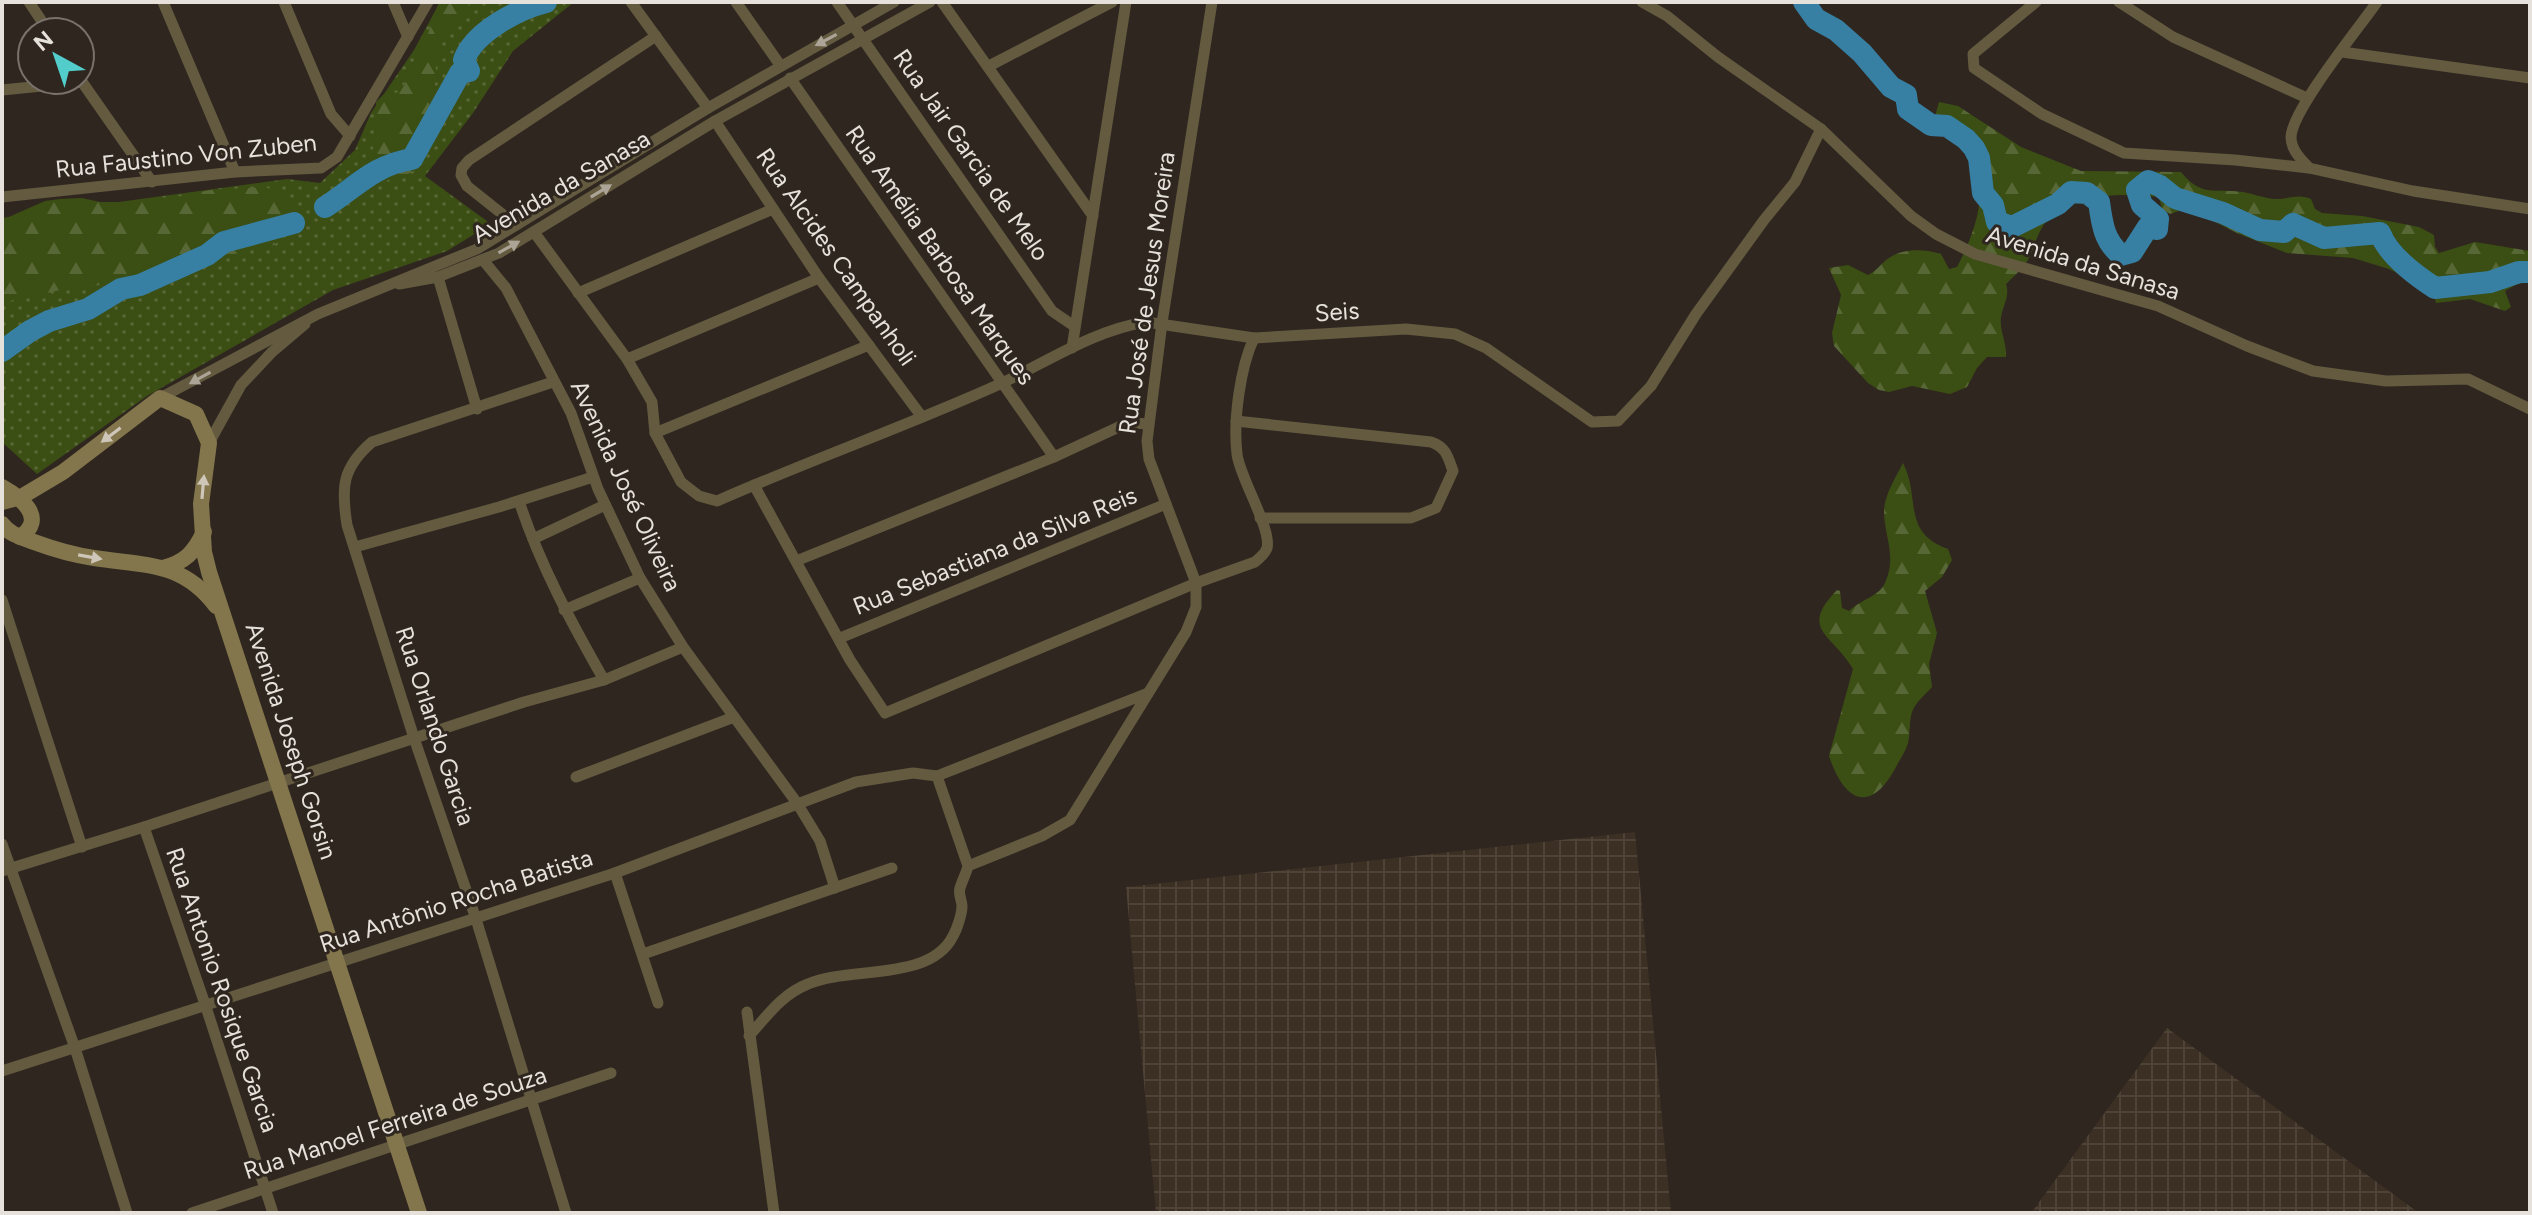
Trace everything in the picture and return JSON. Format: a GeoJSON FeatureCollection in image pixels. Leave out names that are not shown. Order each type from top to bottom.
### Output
{"type":"FeatureCollection","features":[{"type":"Feature","properties":{"kind":"street"},"geometry":{"type":"LineString","coordinates":[[163,2],[235,172]]}},
{"type":"Feature","properties":{"kind":"street"},"geometry":{"type":"LineString","coordinates":[[284,2],[331,114],[350,136]]}},
{"type":"Feature","properties":{"kind":"street"},"geometry":{"type":"LineString","coordinates":[[393,2],[408,37]]}},
{"type":"Feature","properties":{"kind":"street","name":"Rua Faustino Von Zuben"},"geometry":{"type":"LineString","coordinates":[[2,197],[235,172],[321,168],[337,157],[428,2]]}},
{"type":"Feature","properties":{"kind":"street"},"geometry":{"type":"LineString","coordinates":[[631,2],[708,108]]}},
{"type":"Feature","properties":{"kind":"street"},"geometry":{"type":"LineString","coordinates":[[736,2],[780,65]]}},
{"type":"Feature","properties":{"kind":"street","name":"Rua Jair Garcia de Melo"},"geometry":{"type":"LineString","coordinates":[[837,2],[1052,311],[1074,326]]}},
{"type":"Feature","properties":{"kind":"street","name":"Avenida da Sanasa"},"geometry":{"type":"LineString","coordinates":[[382,287],[477,249],[780,65],[894,2]]}},
{"type":"Feature","properties":{"kind":"street","name":"Avenida da Sanasa"},"geometry":{"type":"LineString","coordinates":[[382,287],[438,277],[483,260],[715,121],[930,2]]}},
{"type":"Feature","properties":{"kind":"street"},"geometry":{"type":"LineString","coordinates":[[942,2],[1093,216]]}},
{"type":"Feature","properties":{"kind":"street"},"geometry":{"type":"LineString","coordinates":[[989,66],[1112,2]]}},
{"type":"Feature","properties":{"kind":"street"},"geometry":{"type":"LineString","coordinates":[[1072,348],[1126,2]]}},
{"type":"Feature","properties":{"kind":"street","name":"Rua José de Jesus Moreira"},"geometry":{"type":"LineString","coordinates":[[968,866],[1042,836],[1070,820],[1186,632],[1196,607],[1196,583],[1149,459],[1147,424],[1212,2]]}},
{"type":"Feature","properties":{"kind":"street","name":"Avenida da Sanasa"},"geometry":{"type":"LineString","coordinates":[[1642,2],[1667,16],[1718,57],[1821,129],[1911,216],[1936,234],[1975,254],[2158,306],[2247,346],[2313,371],[2386,381],[2468,379],[2530,409]]}},
{"type":"Feature","properties":{"kind":"street"},"geometry":{"type":"LineString","coordinates":[[2036,2],[1973,54],[1974,68],[2042,114],[2124,153],[2309,168],[2413,191],[2530,209]]}},
{"type":"Feature","properties":{"kind":"street"},"geometry":{"type":"LineString","coordinates":[[2119,2],[2173,37],[2307,98]]}},
{"type":"Feature","properties":{"kind":"street"},"geometry":{"type":"LineString","coordinates":[[2309,168],[2293,149],[2291,140],[2295,121],[2307,98],[2377,2]]}},
{"type":"Feature","properties":{"kind":"street"},"geometry":{"type":"LineString","coordinates":[[516,225],[467,186],[461,175],[462,168],[469,160],[656,36]]}},
{"type":"Feature","properties":{"kind":"street"},"geometry":{"type":"LineString","coordinates":[[2342,52],[2530,78]]}},
{"type":"Feature","properties":{"kind":"street","name":"Rua Amélia Barbosa Marques"},"geometry":{"type":"LineString","coordinates":[[790,78],[1054,457]]}},
{"type":"Feature","properties":{"kind":"street"},"geometry":{"type":"LineString","coordinates":[[92,96],[152,182]]}},
{"type":"Feature","properties":{"kind":"street","name":"Rua Alcides Campanholi"},"geometry":{"type":"LineString","coordinates":[[715,121],[819,278],[922,417]]}},
{"type":"Feature","properties":{"kind":"street","name":"Seis"},"geometry":{"type":"LineString","coordinates":[[534,232],[627,359],[652,402],[655,433],[681,482],[699,496],[717,501],[1002,383],[1072,348],[1130,325],[1162,323],[1254,338],[1406,329],[1455,334],[1486,348],[1592,422],[1618,421],[1651,386],[1696,314],[1795,182],[1821,129]]}},
{"type":"Feature","properties":{"kind":"street"},"geometry":{"type":"LineString","coordinates":[[578,293],[773,209]]}},
{"type":"Feature","properties":{"kind":"street","name":"Avenida José Oliveira"},"geometry":{"type":"LineString","coordinates":[[483,260],[506,288],[571,413],[593,477],[640,578],[683,647],[797,803],[820,841],[835,888]]}},
{"type":"Feature","properties":{"kind":"street"},"geometry":{"type":"LineString","coordinates":[[438,277],[477,409]]}},
{"type":"Feature","properties":{"kind":"street"},"geometry":{"type":"LineString","coordinates":[[627,359],[819,278]]}},
{"type":"Feature","properties":{"kind":"street"},"geometry":{"type":"LineString","coordinates":[[2,502],[21,497],[63,472],[160,398],[318,314],[382,287]]}},
{"type":"Feature","properties":{"kind":"street","name":"Avenida Joseph Gorsin"},"geometry":{"type":"LineString","coordinates":[[318,314],[254,370],[231,401],[209,443],[202,494],[204,552],[419,1213]]}},
{"type":"Feature","properties":{"kind":"street"},"geometry":{"type":"LineString","coordinates":[[754,485],[850,660],[885,713],[1196,583],[1241,568],[1262,556],[1267,542],[1237,457],[1236,421],[1247,353],[1254,338]]}},
{"type":"Feature","properties":{"kind":"street"},"geometry":{"type":"LineString","coordinates":[[655,433],[869,345]]}},
{"type":"Feature","properties":{"kind":"street"},"geometry":{"type":"LineString","coordinates":[[243,353],[250,358],[254,370]]}},
{"type":"Feature","properties":{"kind":"street","name":"Rua Orlando Garcia"},"geometry":{"type":"LineString","coordinates":[[553,382],[372,442],[350,465],[344,481],[343,501],[347,525],[414,738],[476,919],[566,1213]]}},
{"type":"Feature","properties":{"kind":"street"},"geometry":{"type":"LineString","coordinates":[[160,398],[196,414],[209,443]]}},
{"type":"Feature","properties":{"kind":"street"},"geometry":{"type":"LineString","coordinates":[[1236,421],[1431,442],[1440,445],[1446,452],[1453,471],[1436,508],[1411,518],[1260,518]]}},
{"type":"Feature","properties":{"kind":"street"},"geometry":{"type":"LineString","coordinates":[[796,561],[1054,457],[1123,425],[1147,424]]}},
{"type":"Feature","properties":{"kind":"street"},"geometry":{"type":"LineString","coordinates":[[355,547],[593,477]]}},
{"type":"Feature","properties":{"kind":"street"},"geometry":{"type":"LineString","coordinates":[[2,487],[21,497],[29,510],[30,522],[25,533],[8,531]]}},
{"type":"Feature","properties":{"kind":"street"},"geometry":{"type":"LineString","coordinates":[[519,501],[564,610],[604,680]]}},
{"type":"Feature","properties":{"kind":"street","name":"Rua Sebastiana da Silva Reis"},"geometry":{"type":"LineString","coordinates":[[840,638],[1166,504]]}},
{"type":"Feature","properties":{"kind":"street"},"geometry":{"type":"LineString","coordinates":[[533,539],[605,505]]}},
{"type":"Feature","properties":{"kind":"street"},"geometry":{"type":"LineString","coordinates":[[8,531],[58,550],[91,558],[163,568],[194,581],[227,620]]}},
{"type":"Feature","properties":{"kind":"street"},"geometry":{"type":"LineString","coordinates":[[163,568],[189,557],[204,531]]}},
{"type":"Feature","properties":{"kind":"street"},"geometry":{"type":"LineString","coordinates":[[564,610],[640,578]]}},
{"type":"Feature","properties":{"kind":"street"},"geometry":{"type":"LineString","coordinates":[[2,600],[82,847]]}},
{"type":"Feature","properties":{"kind":"street"},"geometry":{"type":"LineString","coordinates":[[6,869],[524,702],[604,680],[683,647]]}},
{"type":"Feature","properties":{"kind":"street"},"geometry":{"type":"LineString","coordinates":[[749,1036],[786,995],[807,984],[832,976],[919,964],[940,954],[954,935],[962,907],[960,886],[968,866],[937,776],[1149,693]]}},
{"type":"Feature","properties":{"kind":"street"},"geometry":{"type":"LineString","coordinates":[[576,777],[734,717]]}},
{"type":"Feature","properties":{"kind":"street","name":"Rua Antônio Rocha Batista"},"geometry":{"type":"LineString","coordinates":[[2,1071],[615,873],[856,782],[917,773],[937,776]]}},
{"type":"Feature","properties":{"kind":"street","name":"Rua Antonio Rosique Garcia"},"geometry":{"type":"LineString","coordinates":[[144,827],[273,1213]]}},
{"type":"Feature","properties":{"kind":"street"},"geometry":{"type":"LineString","coordinates":[[2,844],[6,869],[75,1048],[127,1213]]}},
{"type":"Feature","properties":{"kind":"street"},"geometry":{"type":"LineString","coordinates":[[643,954],[692,940],[892,868]]}},
{"type":"Feature","properties":{"kind":"street"},"geometry":{"type":"LineString","coordinates":[[615,873],[658,1003]]}},
{"type":"Feature","properties":{"kind":"street"},"geometry":{"type":"LineString","coordinates":[[747,1012],[774,1213]]}},
{"type":"Feature","properties":{"kind":"street","name":"Rua Manoel Ferreira de Souza"},"geometry":{"type":"LineString","coordinates":[[192,1213],[611,1073]]}},
{"type":"Feature","properties":{"kind":"shaded area"},"geometry":{"type":"Polygon","coordinates":[[[1635,832],[1671,1213],[1156,1213],[1126,887],[1635,832]]]}},
{"type":"Feature","properties":{"kind":"shaded area"},"geometry":{"type":"Polygon","coordinates":[[[2167,1028],[2419,1213],[2031,1213],[2167,1028]]]}},
{"type":"Feature","properties":{"kind":"green space"},"geometry":{"type":"Polygon","coordinates":[[[439,2],[470,2],[441,43],[436,64],[434,129],[430,148],[421,164],[406,175],[381,181],[371,174],[361,178],[358,176],[373,149],[377,128],[376,102],[383,95],[399,92],[416,67],[416,51],[428,34],[439,2]]]}},
{"type":"Feature","properties":{"kind":"green space"},"geometry":{"type":"Polygon","coordinates":[[[440,2],[574,2],[513,51],[473,113],[425,176],[491,224],[447,251],[333,290],[147,396],[37,474],[2,442],[2,218],[287,179],[320,183],[355,150],[371,113],[414,50],[440,2]]]}},
{"type":"Feature","properties":{"kind":"green space"},"geometry":{"type":"Polygon","coordinates":[[[1939,102],[1958,106],[2021,147],[2081,171],[2181,172],[2202,189],[2243,192],[2274,199],[2306,197],[2322,213],[2362,216],[2419,227],[2434,235],[2439,253],[2475,242],[2530,251],[2530,282],[2517,284],[2505,291],[2511,307],[2505,311],[2470,299],[2436,303],[2433,291],[2389,269],[2353,258],[2287,253],[2187,208],[2170,214],[2162,209],[2159,197],[2099,197],[2070,205],[2046,222],[2028,260],[2006,284],[2007,297],[2001,322],[2006,357],[1987,357],[1967,387],[1950,394],[1912,386],[1889,392],[1879,390],[1868,383],[1834,346],[1832,333],[1841,295],[1829,268],[1848,265],[1868,275],[1895,255],[1915,250],[1941,254],[1949,269],[1957,267],[1976,220],[1979,181],[1968,156],[1934,120],[1939,102]]]}},
{"type":"Feature","properties":{"kind":"green space"},"geometry":{"type":"Polygon","coordinates":[[[264,187],[286,193],[299,206],[297,226],[274,245],[180,271],[149,276],[115,288],[77,287],[2,302],[2,220],[45,201],[82,198],[100,202],[152,202],[210,190],[264,187]]]}},
{"type":"Feature","properties":{"kind":"green space"},"geometry":{"type":"Polygon","coordinates":[[[1903,463],[1918,524],[1933,542],[1948,549],[1952,560],[1942,577],[1925,591],[1937,633],[1929,664],[1932,687],[1913,710],[1907,746],[1888,781],[1878,791],[1860,797],[1843,785],[1829,756],[1853,669],[1823,631],[1820,614],[1837,590],[1840,591],[1842,608],[1849,611],[1884,585],[1890,556],[1884,510],[1891,486],[1903,463]]]}},
{"type":"Feature","properties":{"kind":"waterway"},"geometry":{"type":"LineString","coordinates":[[325,207],[376,172],[412,159],[460,73],[469,71],[464,60],[477,40],[510,16],[546,2]]}},
{"type":"Feature","properties":{"kind":"waterway"},"geometry":{"type":"LineString","coordinates":[[1804,2],[1816,19],[1836,30],[1862,53],[1891,87],[1906,95],[1908,109],[1931,125],[1947,126],[1974,148],[1979,158],[1983,193],[1993,205],[1997,222],[2012,227],[2058,204],[2071,192],[2087,193],[2099,202],[2107,238],[2121,255],[2132,252],[2148,227],[2157,229],[2158,219],[2142,205],[2137,190],[2148,181],[2175,198],[2223,213],[2260,230],[2284,232],[2293,224],[2324,238],[2380,233],[2396,257],[2435,288],[2490,282],[2519,272],[2530,272]]}},
{"type":"Feature","properties":{"kind":"waterway"},"geometry":{"type":"LineString","coordinates":[[2,351],[49,321],[88,309],[121,289],[140,285],[207,255],[224,242],[294,223]]}}]}
